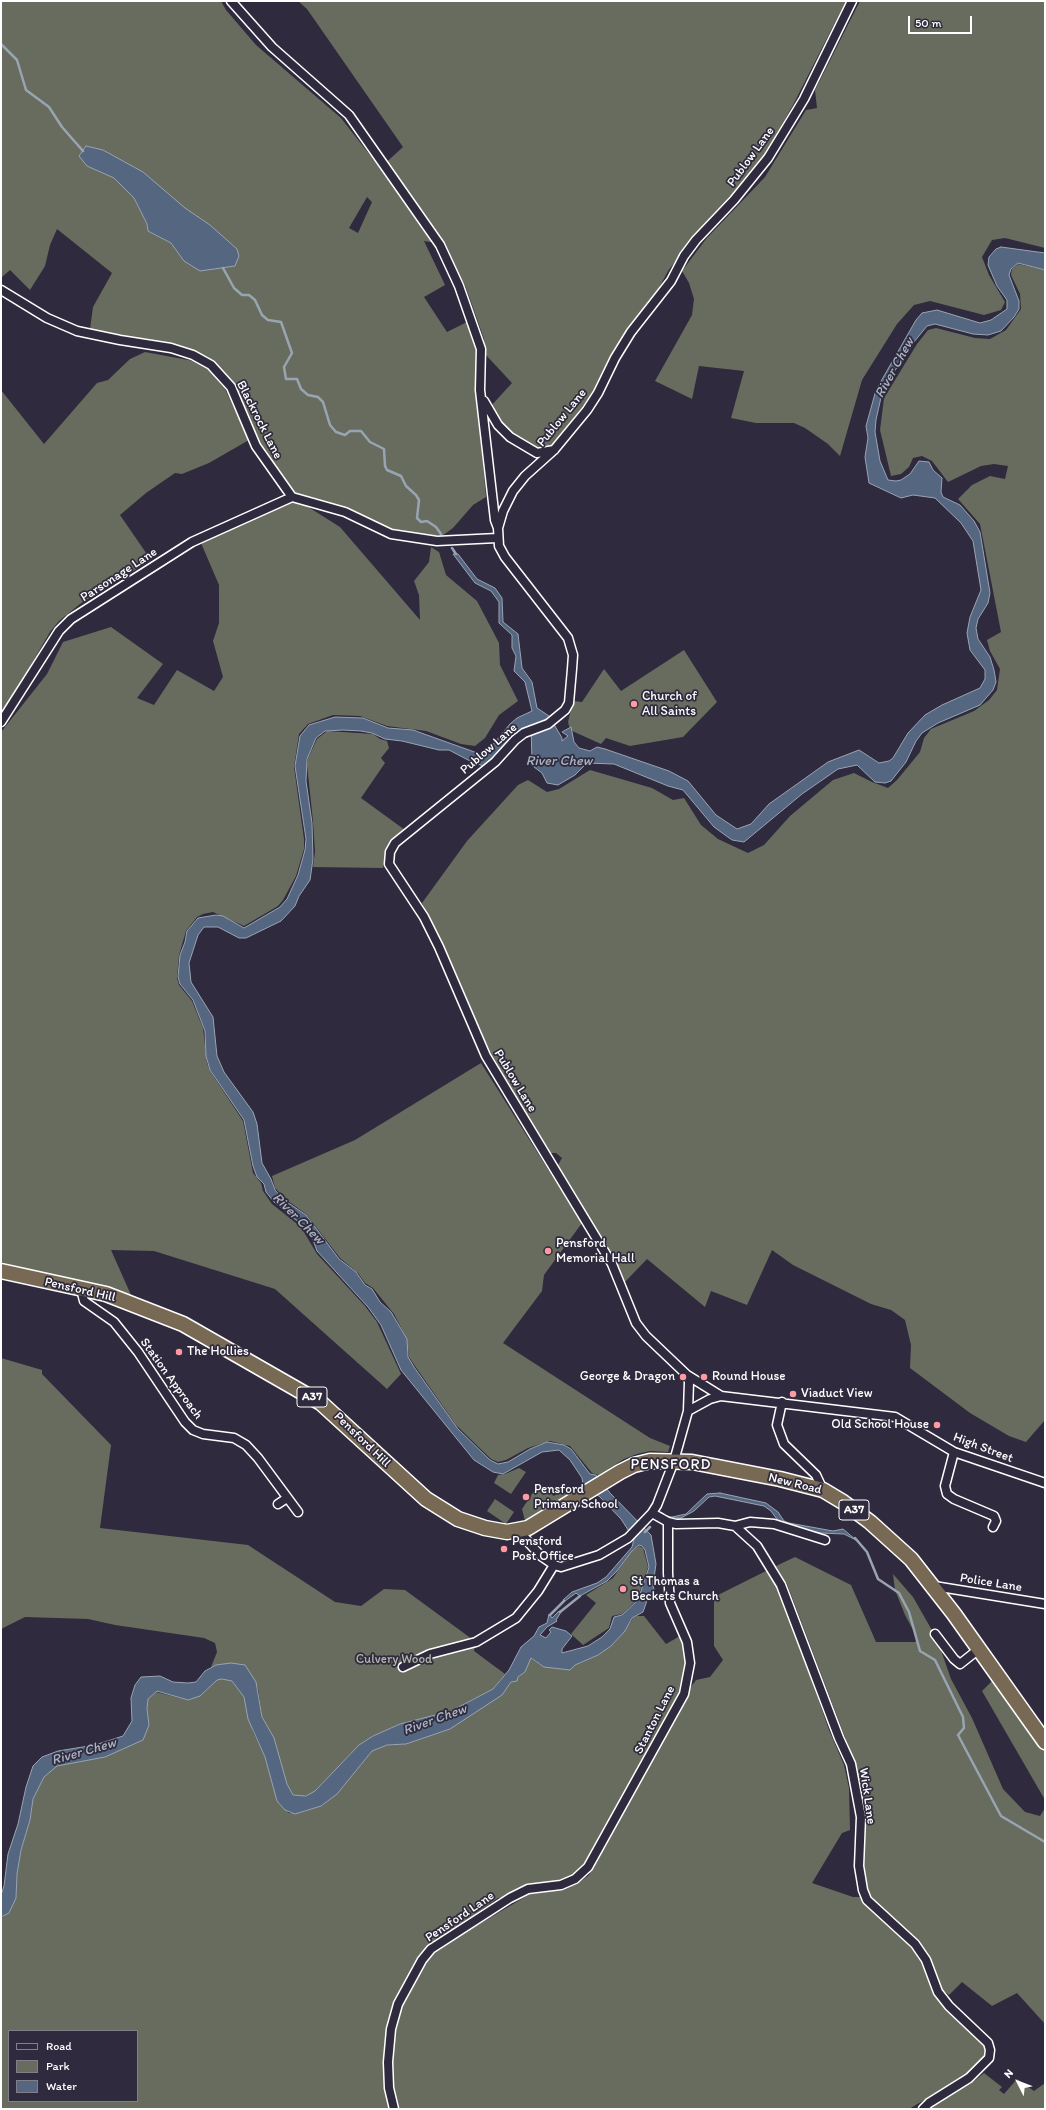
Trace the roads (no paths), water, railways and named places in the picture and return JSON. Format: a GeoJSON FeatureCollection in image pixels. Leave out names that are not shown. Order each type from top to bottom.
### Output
{"type":"FeatureCollection","features":[{"type":"Feature","properties":{"kind":"highway","name":"Pensford Hill"},"geometry":{"type":"LineString","coordinates":[[1,1271],[114,1297],[183,1324],[304,1392],[338,1417],[417,1492],[434,1505],[458,1519],[493,1531],[520,1531]]}},
{"type":"Feature","properties":{"kind":"highway","name":"New Road"},"geometry":{"type":"LineString","coordinates":[[520,1531],[536,1525],[609,1479],[628,1468],[643,1462],[674,1461],[730,1469],[823,1490],[843,1502],[886,1534],[911,1559],[934,1586],[1045,1742]]}},
{"type":"Feature","properties":{"kind":"street"},"geometry":{"type":"LineString","coordinates":[[231,1],[272,47],[349,115],[440,245],[459,286],[481,349],[480,390],[495,520],[498,528]]}},
{"type":"Feature","properties":{"kind":"street","name":"Publow Lane"},"geometry":{"type":"LineString","coordinates":[[687,1375],[646,1336],[636,1323],[612,1264],[486,1056],[440,947],[424,917],[389,864],[390,852],[395,843],[495,762],[524,733],[548,724],[561,715],[569,703],[573,656],[568,638],[505,557],[497,538],[503,511],[513,491],[525,476],[554,450],[598,393],[615,358],[632,332],[671,281],[684,256],[768,158],[804,99],[852,1]]}},
{"type":"Feature","properties":{"kind":"street","name":"Blackrock Lane"},"geometry":{"type":"LineString","coordinates":[[1,290],[47,318],[77,331],[120,340],[171,348],[193,355],[211,365],[231,387],[256,446],[292,497]]}},
{"type":"Feature","properties":{"kind":"street"},"geometry":{"type":"LineString","coordinates":[[480,390],[488,409],[498,425],[510,437],[537,453],[554,450]]}},
{"type":"Feature","properties":{"kind":"street"},"geometry":{"type":"LineString","coordinates":[[292,497],[345,512],[391,534],[437,541],[497,538]]}},
{"type":"Feature","properties":{"kind":"street","name":"Parsonage Lane"},"geometry":{"type":"LineString","coordinates":[[1,722],[59,631],[72,619],[192,542],[292,497]]}},
{"type":"Feature","properties":{"kind":"street","name":"Station Approach"},"geometry":{"type":"LineString","coordinates":[[81,1289],[84,1301],[114,1322],[138,1352],[185,1422],[193,1430],[203,1434],[234,1438],[246,1445],[258,1458],[298,1512]]}},
{"type":"Feature","properties":{"kind":"street"},"geometry":{"type":"LineString","coordinates":[[520,1531],[528,1543],[554,1565],[561,1567],[599,1555],[628,1538],[652,1514],[674,1461],[688,1411],[690,1395],[687,1375]]}},
{"type":"Feature","properties":{"kind":"street","name":"High Street"},"geometry":{"type":"LineString","coordinates":[[687,1375],[721,1396],[896,1416],[954,1452],[1045,1483]]}},
{"type":"Feature","properties":{"kind":"street"},"geometry":{"type":"LineString","coordinates":[[688,1411],[721,1396]]}},
{"type":"Feature","properties":{"kind":"street"},"geometry":{"type":"LineString","coordinates":[[782,1402],[778,1425],[784,1444],[816,1475],[823,1490]]}},
{"type":"Feature","properties":{"kind":"street"},"geometry":{"type":"LineString","coordinates":[[954,1452],[945,1486],[947,1494],[954,1499],[994,1516],[996,1521],[993,1527]]}},
{"type":"Feature","properties":{"kind":"street"},"geometry":{"type":"LineString","coordinates":[[278,1504],[288,1498]]}},
{"type":"Feature","properties":{"kind":"street"},"geometry":{"type":"LineString","coordinates":[[652,1514],[668,1522],[676,1524],[718,1523],[735,1526],[750,1522],[774,1524],[825,1540]]}},
{"type":"Feature","properties":{"kind":"street","name":"Stanton Lane"},"geometry":{"type":"LineString","coordinates":[[601,1844],[684,1694],[690,1662],[687,1642],[670,1602],[668,1573],[668,1522]]}},
{"type":"Feature","properties":{"kind":"street","name":"Wick Lane"},"geometry":{"type":"LineString","coordinates":[[735,1526],[757,1546],[782,1585],[850,1764],[861,1817],[859,1866],[863,1890],[867,1900],[915,1944],[926,1960],[938,1992],[949,2006],[988,2043],[990,2050],[989,2058],[968,2078],[929,2102],[923,2109]]}},
{"type":"Feature","properties":{"kind":"street"},"geometry":{"type":"LineString","coordinates":[[403,1667],[430,1654],[476,1642],[516,1618],[538,1591],[554,1565]]}},
{"type":"Feature","properties":{"kind":"street","name":"Police Lane"},"geometry":{"type":"LineString","coordinates":[[934,1586],[1045,1604]]}},
{"type":"Feature","properties":{"kind":"street"},"geometry":{"type":"LineString","coordinates":[[935,1634],[954,1659],[960,1664],[979,1649]]}},
{"type":"Feature","properties":{"kind":"street","name":"Pensford Lane"},"geometry":{"type":"LineString","coordinates":[[394,2109],[389,2088],[388,2062],[391,2029],[398,2004],[422,1960],[431,1949],[510,1898],[528,1889],[561,1885],[575,1879],[588,1867],[601,1844]]}},
{"type":"Feature","properties":{"kind":"water"},"geometry":{"type":"Polygon","coordinates":[[[86,146],[103,150],[143,172],[185,208],[210,225],[237,249],[239,256],[235,266],[200,271],[184,261],[171,243],[148,231],[147,224],[134,198],[114,178],[87,166],[79,156],[86,146]]]}},
{"type":"Feature","properties":{"kind":"water"},"geometry":{"type":"Polygon","coordinates":[[[1001,247],[1045,253],[1045,270],[1018,263],[1011,269],[1009,275],[1019,301],[1019,309],[1014,317],[1001,331],[988,335],[973,334],[935,324],[927,326],[914,342],[901,364],[895,370],[882,393],[875,432],[880,461],[888,480],[901,480],[910,474],[919,461],[929,462],[933,470],[942,478],[941,492],[943,497],[960,505],[974,521],[980,532],[990,593],[988,603],[978,619],[976,628],[978,639],[990,657],[996,682],[993,690],[980,705],[938,723],[922,733],[916,741],[906,762],[891,781],[885,783],[875,782],[857,765],[838,769],[802,794],[744,842],[732,840],[714,827],[683,790],[668,786],[614,764],[587,763],[575,775],[558,785],[547,783],[542,773],[534,767],[532,761],[531,725],[520,730],[511,737],[500,751],[483,766],[449,750],[439,750],[402,741],[385,739],[372,733],[361,731],[325,731],[316,738],[307,759],[306,781],[312,823],[313,859],[310,880],[299,896],[295,906],[281,921],[246,938],[239,938],[218,927],[204,927],[198,935],[189,963],[191,982],[213,1017],[217,1056],[224,1072],[253,1112],[257,1124],[262,1163],[275,1190],[284,1200],[306,1215],[339,1259],[356,1272],[365,1285],[372,1289],[380,1302],[391,1312],[407,1339],[408,1357],[414,1367],[458,1429],[490,1460],[498,1464],[508,1462],[530,1449],[547,1442],[564,1445],[571,1449],[590,1474],[596,1475],[610,1493],[651,1535],[656,1564],[653,1585],[654,1590],[649,1595],[643,1612],[632,1618],[625,1631],[611,1646],[598,1655],[575,1665],[570,1670],[544,1667],[531,1658],[525,1672],[518,1677],[517,1681],[511,1682],[502,1695],[450,1729],[406,1744],[387,1745],[372,1751],[337,1794],[321,1806],[295,1814],[285,1810],[277,1801],[265,1757],[248,1719],[244,1697],[232,1681],[222,1679],[217,1680],[200,1696],[188,1700],[157,1691],[148,1699],[147,1709],[149,1725],[143,1740],[105,1757],[57,1766],[44,1777],[33,1799],[30,1820],[21,1850],[17,1874],[16,1898],[9,1913],[1,1917],[1,1895],[4,1886],[8,1854],[18,1824],[26,1787],[33,1766],[42,1757],[58,1751],[95,1745],[123,1736],[132,1721],[131,1698],[135,1685],[141,1677],[160,1676],[173,1682],[188,1683],[196,1682],[205,1671],[216,1665],[231,1663],[245,1665],[256,1682],[262,1717],[274,1738],[287,1784],[293,1795],[306,1796],[315,1791],[359,1745],[373,1736],[400,1724],[451,1711],[493,1689],[509,1670],[521,1647],[534,1636],[539,1627],[547,1623],[549,1614],[552,1618],[559,1611],[561,1612],[556,1620],[557,1621],[547,1627],[540,1635],[546,1638],[551,1632],[549,1630],[552,1627],[566,1631],[572,1636],[562,1649],[562,1653],[588,1646],[602,1637],[610,1629],[614,1617],[622,1615],[638,1600],[649,1567],[645,1550],[639,1545],[631,1552],[617,1571],[607,1581],[580,1596],[576,1593],[565,1601],[563,1600],[572,1592],[597,1583],[606,1577],[632,1547],[634,1539],[621,1519],[600,1497],[583,1484],[582,1478],[570,1460],[559,1450],[542,1452],[503,1474],[493,1472],[474,1460],[401,1370],[381,1325],[368,1307],[317,1251],[313,1240],[302,1225],[274,1202],[266,1192],[264,1184],[257,1177],[253,1166],[244,1120],[210,1070],[206,1056],[205,1031],[193,1000],[180,984],[178,977],[180,955],[187,931],[198,918],[216,915],[223,916],[244,928],[280,907],[287,899],[298,875],[305,850],[306,839],[295,766],[300,736],[309,725],[335,717],[363,718],[388,728],[413,730],[480,754],[490,748],[517,718],[532,711],[525,682],[514,671],[516,656],[512,648],[512,635],[499,623],[499,602],[491,591],[475,583],[453,554],[458,554],[477,579],[495,588],[502,598],[503,622],[518,634],[522,668],[532,682],[537,708],[549,716],[562,738],[562,741],[568,736],[562,732],[571,727],[574,742],[579,748],[590,751],[597,747],[605,749],[669,771],[688,781],[716,815],[737,829],[751,824],[769,804],[828,762],[859,750],[879,763],[889,761],[893,758],[908,733],[925,715],[942,705],[980,688],[985,679],[985,670],[970,650],[967,633],[970,617],[981,590],[973,541],[961,523],[935,498],[913,495],[901,498],[869,483],[865,457],[868,438],[866,426],[876,390],[916,320],[922,313],[937,310],[980,323],[991,320],[1007,309],[1007,300],[997,286],[988,265],[989,257],[996,249],[1001,247]]]}},
{"type":"Feature","properties":{"kind":"water"},"geometry":{"type":"Polygon","coordinates":[[[720,1493],[766,1503],[778,1512],[784,1521],[789,1523],[833,1531],[843,1529],[856,1540],[844,1534],[820,1533],[787,1525],[779,1522],[771,1511],[764,1506],[715,1496],[709,1497],[694,1511],[681,1518],[666,1518],[659,1514],[661,1512],[666,1516],[672,1517],[686,1514],[707,1494],[720,1493]]]}},
{"type":"Feature","properties":{"kind":"waterway"},"geometry":{"type":"LineString","coordinates":[[1,44],[17,60],[26,90],[49,107],[62,127],[83,151]]}},
{"type":"Feature","properties":{"kind":"waterway"},"geometry":{"type":"LineString","coordinates":[[223,268],[234,288],[242,295],[249,295],[255,300],[262,315],[268,320],[281,322],[292,353],[284,367],[286,379],[297,379],[301,389],[308,395],[318,397],[323,402],[330,425],[336,432],[345,435],[350,431],[361,431],[370,442],[384,449],[385,466],[387,470],[401,476],[406,486],[416,495],[419,500],[417,518],[421,522],[427,521],[436,527],[441,534]]}},
{"type":"Feature","properties":{"kind":"waterway"},"geometry":{"type":"LineString","coordinates":[[452,548],[456,554]]}},
{"type":"Feature","properties":{"kind":"waterway"},"geometry":{"type":"LineString","coordinates":[[645,1532],[650,1527]]}},
{"type":"Feature","properties":{"kind":"waterway"},"geometry":{"type":"LineString","coordinates":[[855,1538],[867,1552],[878,1579],[899,1593],[909,1612],[920,1651],[935,1660],[963,1717],[964,1728],[958,1735],[1001,1816],[1045,1842]]}},
{"type":"Feature","properties":{"kind":"waterway","name":"River Chew"},"geometry":{"type":"LineString","coordinates":[[560,1612],[580,1596]]}},
{"type":"Feature","properties":{"kind":"waterway","name":"River Chew"},"geometry":{"type":"LineString","coordinates":[[550,1615],[564,1601]]}},
{"type":"Feature","properties":{"kind":"place","name":"Church of All Saints"},"geometry":{"type":"Point","coordinates":[634,704]}},
{"type":"Feature","properties":{"kind":"place","name":"Pensford Memorial Hall"},"geometry":{"type":"Point","coordinates":[548,1251]}},
{"type":"Feature","properties":{"kind":"place","name":"The Hollies"},"geometry":{"type":"Point","coordinates":[179,1352]}},
{"type":"Feature","properties":{"kind":"place","name":"George & Dragon"},"geometry":{"type":"Point","coordinates":[683,1377]}},
{"type":"Feature","properties":{"kind":"place","name":"Round House"},"geometry":{"type":"Point","coordinates":[704,1377]}},
{"type":"Feature","properties":{"kind":"place","name":"Viaduct View"},"geometry":{"type":"Point","coordinates":[793,1394]}},
{"type":"Feature","properties":{"kind":"place","name":"Old School House"},"geometry":{"type":"Point","coordinates":[937,1425]}},
{"type":"Feature","properties":{"kind":"place","name":"Pensford Primary School"},"geometry":{"type":"Point","coordinates":[526,1497]}},
{"type":"Feature","properties":{"kind":"place","name":"Pensford Post Office"},"geometry":{"type":"Point","coordinates":[504,1549]}},
{"type":"Feature","properties":{"kind":"place","name":"St Thomas a Beckets Church"},"geometry":{"type":"Point","coordinates":[623,1589]}},
{"type":"Feature","properties":{"kind":"district","name":"PENSFORD"},"geometry":{"type":"Point","coordinates":[671,1465]}},
{"type":"Feature","properties":{"kind":"park label","name":"Culvery Wood"},"geometry":{"type":"Point","coordinates":[394,1660]}}]}
